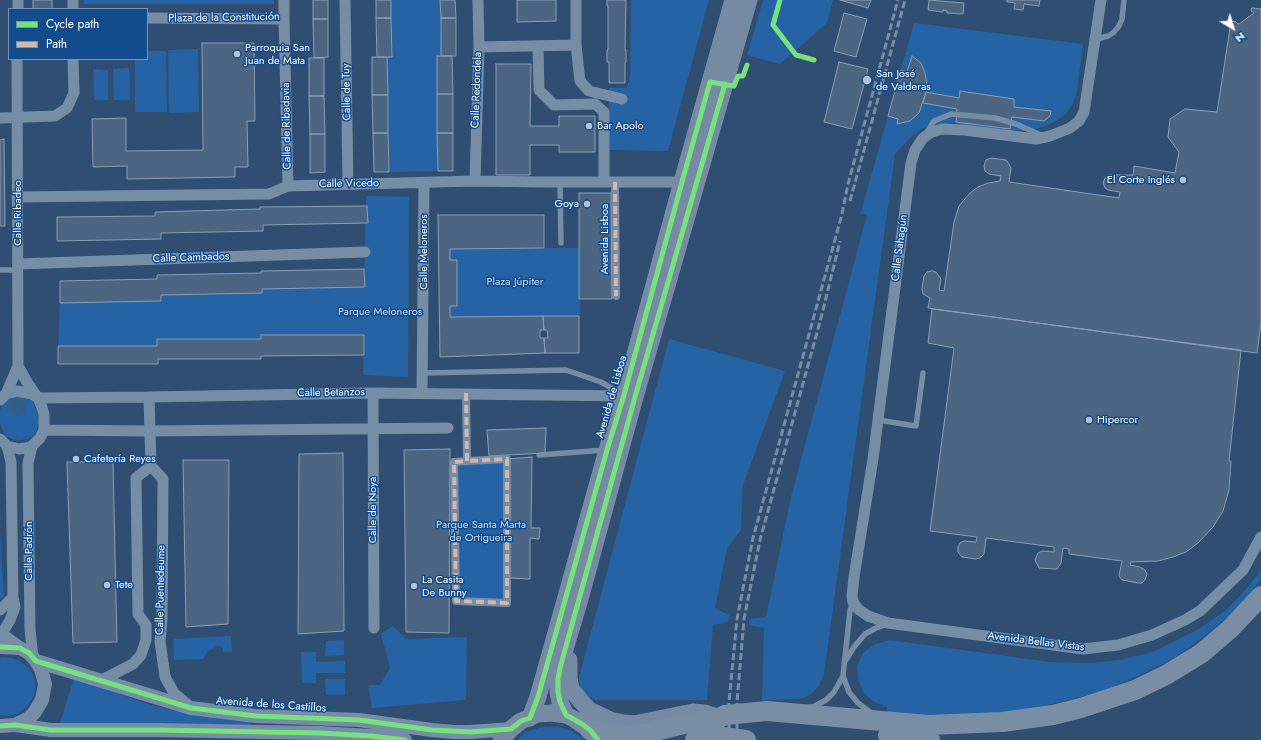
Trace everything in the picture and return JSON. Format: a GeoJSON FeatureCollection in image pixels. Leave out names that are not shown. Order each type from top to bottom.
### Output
{"type":"FeatureCollection","features":[{"type":"Feature","properties":{"kind":"highway"},"geometry":{"type":"LineString","coordinates":[[719,718],[725,715],[767,712],[928,725],[1002,722],[1053,715],[1081,708],[1135,690],[1166,675],[1202,653],[1231,628],[1261,596]]}},
{"type":"Feature","properties":{"kind":"highway"},"geometry":{"type":"LineString","coordinates":[[594,735],[636,736],[684,724],[719,718],[818,727],[930,740]]}},
{"type":"Feature","properties":{"kind":"highway"},"geometry":{"type":"LineString","coordinates":[[695,740],[723,737],[746,740]]}},
{"type":"Feature","properties":{"kind":"main road","name":"Avenida de Lisboa"},"geometry":{"type":"LineString","coordinates":[[566,715],[560,702],[558,692],[558,679],[562,656],[580,599],[682,182],[733,0]]}},
{"type":"Feature","properties":{"kind":"main road","name":"Avenida de Lisboa"},"geometry":{"type":"LineString","coordinates":[[530,718],[538,697],[607,450],[630,396],[749,0]]}},
{"type":"Feature","properties":{"kind":"main road"},"geometry":{"type":"LineString","coordinates":[[580,599],[568,664],[569,678],[571,689],[589,710],[600,717],[623,723],[634,724],[693,712],[705,713],[719,718]]}},
{"type":"Feature","properties":{"kind":"main road"},"geometry":{"type":"LineString","coordinates":[[506,734],[520,721],[544,713],[566,715],[582,724],[594,735]]}},
{"type":"Feature","properties":{"kind":"street","name":"Plaza de la Constitución"},"geometry":{"type":"LineString","coordinates":[[148,18],[284,19],[284,0]]}},
{"type":"Feature","properties":{"kind":"street","name":"Calle de Tuy"},"geometry":{"type":"LineString","coordinates":[[345,0],[348,184]]}},
{"type":"Feature","properties":{"kind":"street","name":"Calle Redondela"},"geometry":{"type":"LineString","coordinates":[[475,181],[479,47],[478,0]]}},
{"type":"Feature","properties":{"kind":"street"},"geometry":{"type":"LineString","coordinates":[[576,0],[576,45],[580,81],[589,91],[622,99]]}},
{"type":"Feature","properties":{"kind":"street","name":"Calle Sahagún"},"geometry":{"type":"LineString","coordinates":[[853,602],[852,596],[854,577],[878,420],[911,163],[915,150],[922,140],[932,132],[942,129],[964,130],[1036,139],[1050,136],[1070,128],[1079,121],[1084,112],[1102,0]]}},
{"type":"Feature","properties":{"kind":"street","name":"Calle de Ribadavia"},"geometry":{"type":"LineString","coordinates":[[284,19],[288,186]]}},
{"type":"Feature","properties":{"kind":"street"},"geometry":{"type":"LineString","coordinates":[[479,47],[576,45]]}},
{"type":"Feature","properties":{"kind":"street"},"geometry":{"type":"LineString","coordinates":[[538,46],[539,90],[554,104],[595,104],[604,112],[610,182]]}},
{"type":"Feature","properties":{"kind":"street","name":"Calle Ribadeo"},"geometry":{"type":"LineString","coordinates":[[3,397],[18,366],[17,60]]}},
{"type":"Feature","properties":{"kind":"street"},"geometry":{"type":"LineString","coordinates":[[0,118],[55,116],[67,108],[74,94],[74,60]]}},
{"type":"Feature","properties":{"kind":"street","name":"Calle Vicedo"},"geometry":{"type":"LineString","coordinates":[[18,197],[269,194],[288,186],[475,181],[682,182]]}},
{"type":"Feature","properties":{"kind":"street","name":"Avenida Lisboa"},"geometry":{"type":"LineString","coordinates":[[610,182],[616,296]]}},
{"type":"Feature","properties":{"kind":"street","name":"Calle Meloneros"},"geometry":{"type":"LineString","coordinates":[[422,393],[424,183]]}},
{"type":"Feature","properties":{"kind":"street","name":"Calle Cambados"},"geometry":{"type":"LineString","coordinates":[[18,267],[365,252]]}},
{"type":"Feature","properties":{"kind":"street","name":"Calle Ribadeo"},"geometry":{"type":"LineString","coordinates":[[18,366],[38,398],[44,415],[44,430]]}},
{"type":"Feature","properties":{"kind":"street","name":"Calle Betanzos"},"geometry":{"type":"LineString","coordinates":[[3,397],[17,391],[32,394],[38,398],[373,392],[630,396]]}},
{"type":"Feature","properties":{"kind":"street","name":"Calle de Noya"},"geometry":{"type":"LineString","coordinates":[[373,392],[374,628]]}},
{"type":"Feature","properties":{"kind":"street"},"geometry":{"type":"LineString","coordinates":[[466,393],[467,461]]}},
{"type":"Feature","properties":{"kind":"street"},"geometry":{"type":"LineString","coordinates":[[149,397],[151,466]]}},
{"type":"Feature","properties":{"kind":"street"},"geometry":{"type":"LineString","coordinates":[[4,442],[19,449],[32,446],[40,438],[44,430],[150,431],[448,428]]}},
{"type":"Feature","properties":{"kind":"street","name":"Calle Padrón"},"geometry":{"type":"LineString","coordinates":[[0,638],[15,607],[13,597],[11,462],[4,442]]}},
{"type":"Feature","properties":{"kind":"street","name":"Calle Padrón"},"geometry":{"type":"LineString","coordinates":[[32,446],[28,463],[28,486],[30,630],[34,659]]}},
{"type":"Feature","properties":{"kind":"street"},"geometry":{"type":"LineString","coordinates":[[506,459],[506,603],[456,601],[454,462],[467,461],[506,459]]}},
{"type":"Feature","properties":{"kind":"street","name":"Calle Puentedeume"},"geometry":{"type":"LineString","coordinates":[[100,681],[133,664],[141,655],[146,640],[146,625],[138,614],[136,478],[151,466],[163,479],[162,619],[160,640],[165,677],[174,693],[191,708]]}},
{"type":"Feature","properties":{"kind":"street","name":"Avenida Bellas Vistas"},"geometry":{"type":"LineString","coordinates":[[888,623],[1083,649],[1118,645],[1152,635],[1185,620],[1200,611],[1243,570],[1261,537]]}},
{"type":"Feature","properties":{"kind":"street"},"geometry":{"type":"LineString","coordinates":[[0,610],[13,597]]}},
{"type":"Feature","properties":{"kind":"street"},"geometry":{"type":"LineString","coordinates":[[853,602],[858,609],[868,616],[888,623]]}},
{"type":"Feature","properties":{"kind":"street"},"geometry":{"type":"LineString","coordinates":[[146,625],[154,625],[162,619]]}},
{"type":"Feature","properties":{"kind":"street"},"geometry":{"type":"LineString","coordinates":[[0,638],[24,650],[34,659],[41,669],[44,677],[44,692],[42,700],[29,718],[15,725]]}},
{"type":"Feature","properties":{"kind":"street","name":"Avenida de los Castillos"},"geometry":{"type":"LineString","coordinates":[[34,659],[100,681],[191,708],[256,716],[359,720],[432,730],[506,734]]}},
{"type":"Feature","properties":{"kind":"street"},"geometry":{"type":"LineString","coordinates":[[0,726],[15,725],[51,730],[157,730],[313,733],[371,736],[405,740]]}},
{"type":"Feature","properties":{"kind":"lane"},"geometry":{"type":"LineString","coordinates":[[1096,39],[1108,36],[1119,26],[1122,19],[1124,0]]}},
{"type":"Feature","properties":{"kind":"lane"},"geometry":{"type":"LineString","coordinates":[[560,182],[561,243]]}},
{"type":"Feature","properties":{"kind":"lane"},"geometry":{"type":"LineString","coordinates":[[0,270],[18,267]]}},
{"type":"Feature","properties":{"kind":"lane"},"geometry":{"type":"LineString","coordinates":[[423,373],[566,370],[601,382],[630,396]]}},
{"type":"Feature","properties":{"kind":"lane"},"geometry":{"type":"LineString","coordinates":[[878,420],[916,426],[923,373]]}},
{"type":"Feature","properties":{"kind":"lane"},"geometry":{"type":"LineString","coordinates":[[539,455],[607,450]]}},
{"type":"Feature","properties":{"kind":"lane"},"geometry":{"type":"LineString","coordinates":[[767,712],[813,707],[826,700],[834,692],[843,676],[850,610],[853,602]]}},
{"type":"Feature","properties":{"kind":"lane"},"geometry":{"type":"LineString","coordinates":[[844,662],[865,634],[888,623]]}},
{"type":"Feature","properties":{"kind":"lane"},"geometry":{"type":"LineString","coordinates":[[843,676],[850,692],[858,703],[875,716],[894,722]]}},
{"type":"Feature","properties":{"kind":"green space"},"geometry":{"type":"Polygon","coordinates":[[[84,0],[274,0],[274,4],[84,4],[84,0]]]}},
{"type":"Feature","properties":{"kind":"green space"},"geometry":{"type":"Polygon","coordinates":[[[391,0],[440,0],[441,56],[437,56],[438,171],[389,172],[387,57],[392,56],[391,0]]]}},
{"type":"Feature","properties":{"kind":"green space"},"geometry":{"type":"Polygon","coordinates":[[[631,0],[709,0],[668,151],[609,150],[609,88],[627,88],[630,76],[631,0]]]}},
{"type":"Feature","properties":{"kind":"green space"},"geometry":{"type":"Polygon","coordinates":[[[763,0],[833,0],[827,23],[780,64],[747,55],[763,0]]]}},
{"type":"Feature","properties":{"kind":"green space"},"geometry":{"type":"Polygon","coordinates":[[[914,23],[1083,44],[1077,91],[1073,103],[1066,114],[1043,127],[1029,130],[1010,131],[954,123],[937,124],[921,129],[895,154],[824,674],[819,686],[811,694],[803,698],[762,701],[764,628],[749,625],[749,619],[766,617],[791,497],[867,215],[860,213],[888,116],[898,119],[897,124],[910,121],[919,113],[923,103],[927,85],[925,73],[921,63],[912,56],[907,72],[901,70],[914,23]]]}},
{"type":"Feature","properties":{"kind":"green space"},"geometry":{"type":"Polygon","coordinates":[[[198,49],[199,112],[169,113],[168,50],[198,49]]]}},
{"type":"Feature","properties":{"kind":"green space"},"geometry":{"type":"Polygon","coordinates":[[[148,51],[166,51],[167,112],[135,112],[135,60],[148,60],[148,51]]]}},
{"type":"Feature","properties":{"kind":"green space"},"geometry":{"type":"Polygon","coordinates":[[[129,68],[130,100],[114,100],[113,69],[129,68]]]}},
{"type":"Feature","properties":{"kind":"green space"},"geometry":{"type":"Polygon","coordinates":[[[93,69],[108,70],[108,100],[94,100],[93,69]]]}},
{"type":"Feature","properties":{"kind":"green space","name":"Parque Meloneros"},"geometry":{"type":"Polygon","coordinates":[[[366,196],[409,197],[408,377],[363,375],[364,335],[261,335],[261,339],[158,339],[157,346],[58,346],[60,303],[160,301],[161,295],[262,293],[262,289],[364,287],[366,196]]]}},
{"type":"Feature","properties":{"kind":"green space","name":"Plaza Júpiter"},"geometry":{"type":"Polygon","coordinates":[[[579,248],[580,316],[450,317],[450,306],[457,306],[457,260],[450,260],[450,249],[579,248]]]}},
{"type":"Feature","properties":{"kind":"green space"},"geometry":{"type":"Polygon","coordinates":[[[669,339],[785,371],[743,485],[741,530],[727,548],[715,608],[729,615],[728,622],[713,625],[707,700],[595,700],[586,695],[580,687],[579,677],[669,339]]]}},
{"type":"Feature","properties":{"kind":"green space"},"geometry":{"type":"Polygon","coordinates":[[[17,395],[32,398],[37,411],[38,423],[37,430],[33,436],[19,440],[5,436],[0,424],[0,410],[3,402],[17,395]]]}},
{"type":"Feature","properties":{"kind":"green space","name":"Parque Santa Marta de Ortigueira"},"geometry":{"type":"Polygon","coordinates":[[[507,459],[507,604],[455,601],[453,462],[507,459]]]}},
{"type":"Feature","properties":{"kind":"green space"},"geometry":{"type":"Polygon","coordinates":[[[0,531],[4,597],[0,599],[0,531]]]}},
{"type":"Feature","properties":{"kind":"green space"},"geometry":{"type":"Polygon","coordinates":[[[1261,571],[1261,579],[1244,601],[1194,644],[1174,658],[1148,671],[1115,686],[1088,695],[1032,709],[949,718],[886,715],[887,707],[874,702],[863,692],[858,679],[857,666],[863,653],[875,644],[890,640],[1050,662],[1091,663],[1119,660],[1153,652],[1199,629],[1225,611],[1261,571]]]}},
{"type":"Feature","properties":{"kind":"green space"},"geometry":{"type":"Polygon","coordinates":[[[393,626],[406,639],[467,637],[466,700],[372,708],[368,685],[380,685],[390,668],[381,634],[393,626]]]}},
{"type":"Feature","properties":{"kind":"green space"},"geometry":{"type":"Polygon","coordinates":[[[231,636],[232,652],[223,652],[223,647],[218,646],[208,651],[203,659],[174,660],[173,639],[231,636]]]}},
{"type":"Feature","properties":{"kind":"green space"},"geometry":{"type":"Polygon","coordinates":[[[344,640],[344,655],[325,656],[326,641],[344,640]]]}},
{"type":"Feature","properties":{"kind":"green space"},"geometry":{"type":"Polygon","coordinates":[[[301,652],[316,652],[316,662],[345,661],[345,673],[316,673],[316,683],[302,683],[301,652]]]}},
{"type":"Feature","properties":{"kind":"green space"},"geometry":{"type":"Polygon","coordinates":[[[2,657],[20,661],[28,667],[33,674],[35,683],[35,693],[31,701],[17,714],[7,716],[0,715],[0,658],[2,657]]]}},
{"type":"Feature","properties":{"kind":"green space"},"geometry":{"type":"Polygon","coordinates":[[[74,678],[148,704],[188,714],[251,722],[250,725],[60,723],[74,678]]]}},
{"type":"Feature","properties":{"kind":"green space"},"geometry":{"type":"Polygon","coordinates":[[[325,679],[345,679],[345,695],[326,695],[325,679]]]}},
{"type":"Feature","properties":{"kind":"green space"},"geometry":{"type":"Polygon","coordinates":[[[542,727],[558,727],[572,731],[584,740],[518,740],[526,732],[542,727]]]}},
{"type":"Feature","properties":{"kind":"shaded area"},"geometry":{"type":"Polygon","coordinates":[[[13,398],[21,398],[26,403],[24,414],[21,416],[13,416],[8,411],[8,403],[13,398]]]}},
{"type":"Feature","properties":{"kind":"building"},"geometry":{"type":"Polygon","coordinates":[[[33,0],[52,0],[52,8],[33,8],[33,0]]]}},
{"type":"Feature","properties":{"kind":"building"},"geometry":{"type":"Polygon","coordinates":[[[313,0],[328,0],[328,19],[313,19],[313,0]]]}},
{"type":"Feature","properties":{"kind":"building"},"geometry":{"type":"Polygon","coordinates":[[[376,0],[391,0],[391,18],[376,18],[376,0]]]}},
{"type":"Feature","properties":{"kind":"building"},"geometry":{"type":"Polygon","coordinates":[[[440,0],[455,0],[456,18],[441,18],[440,0]]]}},
{"type":"Feature","properties":{"kind":"building"},"geometry":{"type":"Polygon","coordinates":[[[517,0],[556,0],[556,21],[517,22],[517,0]]]}},
{"type":"Feature","properties":{"kind":"building"},"geometry":{"type":"Polygon","coordinates":[[[607,0],[626,0],[625,83],[609,83],[609,62],[607,62],[607,0]]]}},
{"type":"Feature","properties":{"kind":"building"},"geometry":{"type":"Polygon","coordinates":[[[840,0],[871,0],[868,8],[840,0]]]}},
{"type":"Feature","properties":{"kind":"building"},"geometry":{"type":"Polygon","coordinates":[[[929,0],[964,3],[963,14],[947,13],[947,11],[943,10],[943,12],[928,10],[929,0]]]}},
{"type":"Feature","properties":{"kind":"building"},"geometry":{"type":"Polygon","coordinates":[[[1007,0],[1040,0],[1039,6],[1024,4],[1023,10],[1014,9],[1015,3],[1007,2],[1007,0]]]}},
{"type":"Feature","properties":{"kind":"building","name":"El Corte Inglés"},"geometry":{"type":"Polygon","coordinates":[[[1253,8],[1261,9],[1261,322],[1257,353],[928,308],[930,298],[923,294],[922,289],[924,276],[927,272],[936,272],[941,279],[939,290],[944,291],[954,222],[959,206],[970,193],[978,187],[988,183],[1000,181],[1001,176],[989,174],[985,171],[984,166],[986,160],[991,158],[1006,160],[1011,168],[1009,182],[1119,198],[1120,192],[1105,188],[1103,183],[1105,178],[1109,175],[1133,175],[1134,166],[1175,173],[1179,152],[1168,137],[1170,119],[1185,109],[1217,112],[1231,22],[1234,21],[1239,24],[1254,13],[1251,11],[1253,8]]]}},
{"type":"Feature","properties":{"kind":"building"},"geometry":{"type":"Polygon","coordinates":[[[844,13],[867,19],[856,57],[834,51],[844,13]]]}},
{"type":"Feature","properties":{"kind":"building"},"geometry":{"type":"Polygon","coordinates":[[[376,18],[391,18],[392,57],[377,57],[376,18]]]}},
{"type":"Feature","properties":{"kind":"building"},"geometry":{"type":"Polygon","coordinates":[[[441,18],[456,18],[456,56],[441,56],[441,18]]]}},
{"type":"Feature","properties":{"kind":"building"},"geometry":{"type":"Polygon","coordinates":[[[313,19],[328,19],[328,57],[314,58],[313,19]]]}},
{"type":"Feature","properties":{"kind":"building"},"geometry":{"type":"Polygon","coordinates":[[[202,43],[254,43],[255,121],[247,121],[248,167],[235,167],[235,177],[127,179],[127,166],[93,167],[92,119],[126,118],[126,151],[203,150],[202,43]]]}},
{"type":"Feature","properties":{"kind":"building"},"geometry":{"type":"Polygon","coordinates":[[[437,56],[452,56],[453,94],[437,94],[437,56]]]}},
{"type":"Feature","properties":{"kind":"building"},"geometry":{"type":"Polygon","coordinates":[[[912,56],[921,63],[925,73],[927,85],[926,92],[919,113],[910,121],[897,124],[898,119],[888,116],[901,70],[907,72],[912,56]]]}},
{"type":"Feature","properties":{"kind":"building"},"geometry":{"type":"Polygon","coordinates":[[[372,57],[387,57],[388,95],[372,95],[372,57]]]}},
{"type":"Feature","properties":{"kind":"building"},"geometry":{"type":"Polygon","coordinates":[[[309,58],[324,58],[324,96],[309,96],[309,58]]]}},
{"type":"Feature","properties":{"kind":"building"},"geometry":{"type":"Polygon","coordinates":[[[839,62],[868,69],[852,129],[824,122],[839,62]]]}},
{"type":"Feature","properties":{"kind":"building"},"geometry":{"type":"Polygon","coordinates":[[[496,64],[531,64],[530,126],[559,126],[559,116],[595,116],[595,152],[559,152],[559,145],[530,145],[530,175],[496,175],[496,64]]]}},
{"type":"Feature","properties":{"kind":"building"},"geometry":{"type":"Polygon","coordinates":[[[960,91],[1014,99],[1014,107],[1051,111],[1050,116],[1044,121],[1012,117],[1010,129],[956,122],[957,109],[923,103],[926,92],[959,98],[960,91]]]}},
{"type":"Feature","properties":{"kind":"building"},"geometry":{"type":"Polygon","coordinates":[[[437,94],[453,94],[453,133],[437,133],[437,94]]]}},
{"type":"Feature","properties":{"kind":"building"},"geometry":{"type":"Polygon","coordinates":[[[372,95],[388,95],[388,133],[373,133],[372,95]]]}},
{"type":"Feature","properties":{"kind":"building"},"geometry":{"type":"Polygon","coordinates":[[[309,96],[324,96],[325,134],[310,134],[309,96]]]}},
{"type":"Feature","properties":{"kind":"building"},"geometry":{"type":"Polygon","coordinates":[[[373,133],[388,133],[389,172],[374,172],[373,133]]]}},
{"type":"Feature","properties":{"kind":"building"},"geometry":{"type":"Polygon","coordinates":[[[437,133],[453,133],[453,171],[438,171],[437,133]]]}},
{"type":"Feature","properties":{"kind":"building"},"geometry":{"type":"Polygon","coordinates":[[[310,134],[325,134],[325,172],[310,173],[310,134]]]}},
{"type":"Feature","properties":{"kind":"building"},"geometry":{"type":"Polygon","coordinates":[[[4,139],[5,226],[0,226],[0,140],[4,139]]]}},
{"type":"Feature","properties":{"kind":"building"},"geometry":{"type":"Polygon","coordinates":[[[579,193],[611,193],[612,299],[579,299],[579,193]]]}},
{"type":"Feature","properties":{"kind":"building"},"geometry":{"type":"Polygon","coordinates":[[[367,206],[368,223],[263,225],[263,231],[161,233],[161,239],[57,241],[57,217],[155,216],[155,212],[260,209],[260,207],[367,206]]]}},
{"type":"Feature","properties":{"kind":"building"},"geometry":{"type":"Polygon","coordinates":[[[438,215],[544,215],[544,248],[450,249],[450,260],[457,260],[457,306],[450,306],[450,317],[543,316],[544,330],[540,330],[540,338],[544,338],[545,353],[440,357],[438,215]]]}},
{"type":"Feature","properties":{"kind":"building"},"geometry":{"type":"Polygon","coordinates":[[[364,269],[365,287],[262,289],[262,293],[161,295],[161,301],[60,303],[60,281],[157,279],[157,275],[364,269]]]}},
{"type":"Feature","properties":{"kind":"building","name":"Hipercor"},"geometry":{"type":"Polygon","coordinates":[[[932,309],[1241,350],[1229,461],[1231,461],[1229,490],[1223,511],[1213,527],[1198,543],[1186,552],[1158,561],[1131,562],[1130,565],[1140,567],[1145,570],[1147,574],[1142,583],[1122,580],[1119,576],[1122,561],[1069,554],[1069,549],[1063,548],[1061,563],[1057,569],[1039,568],[1035,560],[1038,553],[1042,551],[1054,552],[1054,547],[986,538],[984,554],[980,558],[976,559],[962,557],[958,552],[960,543],[964,541],[976,542],[977,537],[930,531],[954,348],[928,343],[932,309]]]}},
{"type":"Feature","properties":{"kind":"building"},"geometry":{"type":"Polygon","coordinates":[[[543,316],[579,316],[579,353],[545,353],[544,338],[548,338],[547,330],[544,330],[543,316]]]}},
{"type":"Feature","properties":{"kind":"building"},"geometry":{"type":"Polygon","coordinates":[[[261,335],[364,335],[364,355],[261,356],[261,359],[158,359],[158,364],[58,364],[58,346],[157,346],[157,339],[261,339],[261,335]]]}},
{"type":"Feature","properties":{"kind":"building"},"geometry":{"type":"Polygon","coordinates":[[[546,428],[545,453],[489,456],[487,430],[546,428]]]}},
{"type":"Feature","properties":{"kind":"building"},"geometry":{"type":"Polygon","coordinates":[[[450,449],[449,633],[406,632],[404,450],[450,449]]]}},
{"type":"Feature","properties":{"kind":"building"},"geometry":{"type":"Polygon","coordinates":[[[343,453],[344,631],[298,634],[299,454],[343,453]]]}},
{"type":"Feature","properties":{"kind":"building"},"geometry":{"type":"Polygon","coordinates":[[[532,457],[531,528],[540,528],[539,539],[530,538],[530,579],[507,578],[507,459],[532,457]]]}},
{"type":"Feature","properties":{"kind":"building"},"geometry":{"type":"Polygon","coordinates":[[[183,460],[229,460],[228,624],[186,627],[183,460]]]}},
{"type":"Feature","properties":{"kind":"building"},"geometry":{"type":"Polygon","coordinates":[[[67,462],[113,462],[117,642],[73,643],[67,462]]]}},
{"type":"Feature","properties":{"kind":"railway"},"geometry":{"type":"LineString","coordinates":[[729,740],[729,702],[737,619],[753,538],[842,214],[848,184],[898,0]]}},
{"type":"Feature","properties":{"kind":"railway"},"geometry":{"type":"LineString","coordinates":[[850,201],[905,0]]}},
{"type":"Feature","properties":{"kind":"railway"},"geometry":{"type":"LineString","coordinates":[[737,740],[737,702],[744,619],[760,540],[821,318],[840,241]]}},
{"type":"Feature","properties":{"kind":"marked path"},"geometry":{"type":"LineString","coordinates":[[615,182],[616,296]]}},
{"type":"Feature","properties":{"kind":"marked path"},"geometry":{"type":"LineString","coordinates":[[466,393],[467,461],[454,462],[456,601],[507,603],[507,459],[467,461]]}},
{"type":"Feature","properties":{"kind":"cycle path"},"geometry":{"type":"LineString","coordinates":[[780,0],[773,25],[796,55],[814,60]]}},
{"type":"Feature","properties":{"kind":"cycle path"},"geometry":{"type":"LineString","coordinates":[[0,647],[20,648],[29,653],[36,661],[191,708],[256,716],[359,720],[432,730],[470,732],[511,729],[521,721],[530,718],[538,697],[607,450],[624,395],[710,82],[734,86],[738,76],[743,76],[747,65]]}},
{"type":"Feature","properties":{"kind":"cycle path"},"geometry":{"type":"LineString","coordinates":[[598,740],[590,730],[566,715],[560,702],[558,692],[560,668],[635,397],[725,84]]}},
{"type":"Feature","properties":{"kind":"cycle path"},"geometry":{"type":"LineString","coordinates":[[0,726],[15,725],[51,730],[320,733],[405,740]]}},
{"type":"Feature","properties":{"kind":"place","name":"Parroquia San Juan de Mata"},"geometry":{"type":"Point","coordinates":[237,54]}},
{"type":"Feature","properties":{"kind":"place","name":"San José de Valderas"},"geometry":{"type":"Point","coordinates":[867,80]}},
{"type":"Feature","properties":{"kind":"place","name":"Bar Apolo"},"geometry":{"type":"Point","coordinates":[589,126]}},
{"type":"Feature","properties":{"kind":"place","name":"El Corte Inglés"},"geometry":{"type":"Point","coordinates":[1183,180]}},
{"type":"Feature","properties":{"kind":"place","name":"Goya"},"geometry":{"type":"Point","coordinates":[587,204]}},
{"type":"Feature","properties":{"kind":"place","name":"Hipercor"},"geometry":{"type":"Point","coordinates":[1089,420]}},
{"type":"Feature","properties":{"kind":"place","name":"Cafetería Reyes"},"geometry":{"type":"Point","coordinates":[76,459]}},
{"type":"Feature","properties":{"kind":"place","name":"Tete"},"geometry":{"type":"Point","coordinates":[107,585]}},
{"type":"Feature","properties":{"kind":"place","name":"La Casita De Bunny"},"geometry":{"type":"Point","coordinates":[414,586]}}]}
